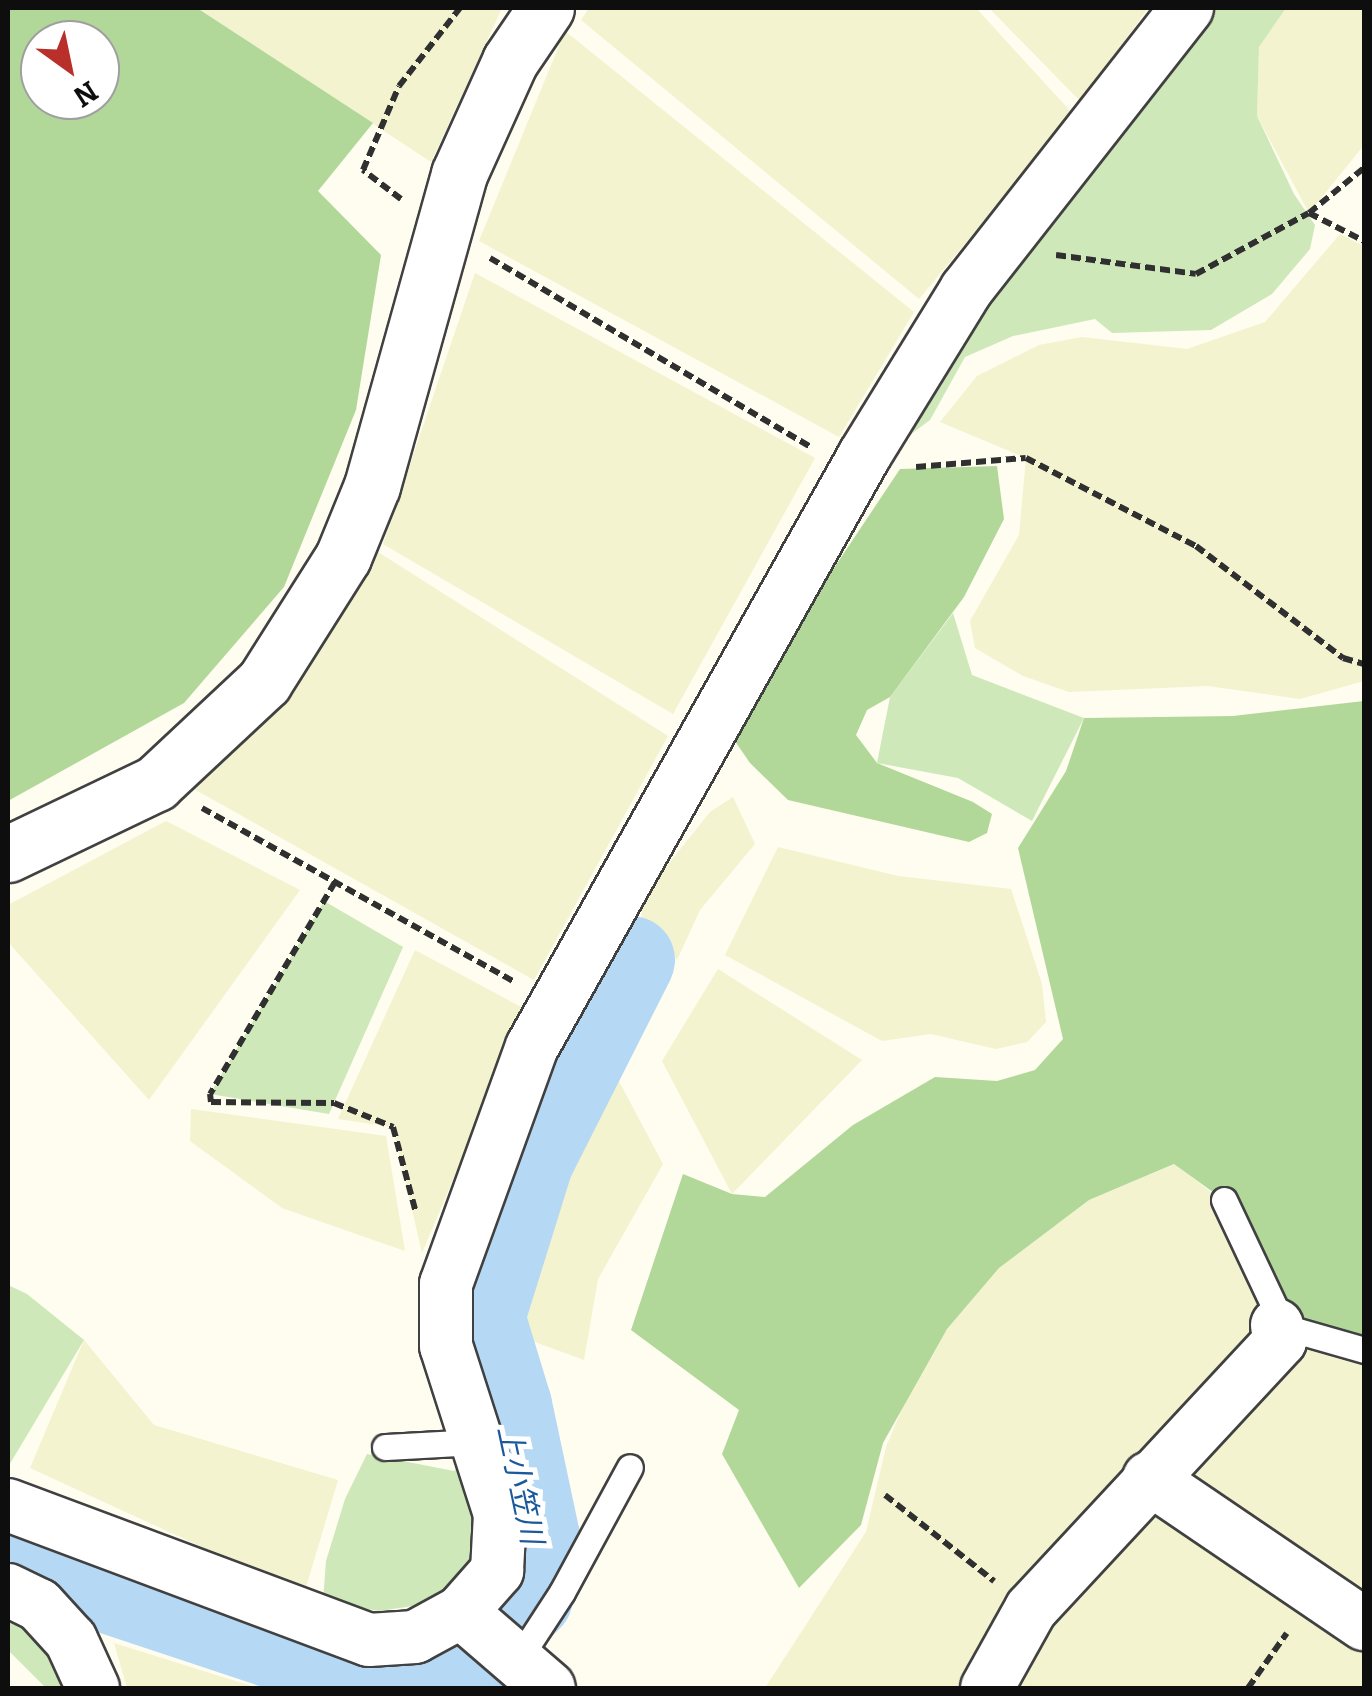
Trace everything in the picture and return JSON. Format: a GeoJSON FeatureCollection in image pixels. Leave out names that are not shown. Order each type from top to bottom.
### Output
{"type":"FeatureCollection","features":[{"type":"Feature","properties":{"kind":"street"},"geometry":{"type":"LineString","coordinates":[[8,854],[156,783],[264,682],[343,556],[372,486],[459,174],[503,77],[546,8]]}},
{"type":"Feature","properties":{"kind":"street"},"geometry":{"type":"LineString","coordinates":[[8,1505],[369,1640],[415,1637],[499,1654],[500,1514],[446,1346],[446,1284],[532,1047],[855,472],[966,290],[1188,8]]}},
{"type":"Feature","properties":{"kind":"street"},"geometry":{"type":"LineString","coordinates":[[986,1688],[1030,1609],[1280,1340],[1281,1326]]}},
{"type":"Feature","properties":{"kind":"street"},"geometry":{"type":"LineString","coordinates":[[1149,1478],[1364,1624]]}},
{"type":"Feature","properties":{"kind":"street"},"geometry":{"type":"LineString","coordinates":[[8,1590],[39,1605],[71,1640],[92,1688]]}},
{"type":"Feature","properties":{"kind":"lane"},"geometry":{"type":"LineString","coordinates":[[1224,1200],[1281,1326],[1364,1350]]}},
{"type":"Feature","properties":{"kind":"lane"},"geometry":{"type":"LineString","coordinates":[[385,1447],[477,1442]]}},
{"type":"Feature","properties":{"kind":"lane"},"geometry":{"type":"LineString","coordinates":[[499,1654],[562,1592],[630,1467]]}},
{"type":"Feature","properties":{"kind":"path"},"geometry":{"type":"LineString","coordinates":[[460,8],[398,86],[362,170],[443,230],[855,472],[1026,458],[1196,546],[1344,658],[1364,664]]}},
{"type":"Feature","properties":{"kind":"path"},"geometry":{"type":"LineString","coordinates":[[1001,247],[1196,274],[1309,212],[1364,168]]}},
{"type":"Feature","properties":{"kind":"path"},"geometry":{"type":"LineString","coordinates":[[1309,212],[1364,241]]}},
{"type":"Feature","properties":{"kind":"path"},"geometry":{"type":"LineString","coordinates":[[156,783],[555,1005]]}},
{"type":"Feature","properties":{"kind":"path"},"geometry":{"type":"LineString","coordinates":[[335,882],[210,1094],[211,1102],[334,1103],[393,1126],[408,1194],[446,1294]]}},
{"type":"Feature","properties":{"kind":"path"},"geometry":{"type":"LineString","coordinates":[[884,1495],[1030,1609]]}},
{"type":"Feature","properties":{"kind":"path"},"geometry":{"type":"LineString","coordinates":[[1248,1688],[1316,1592]]}},
{"type":"Feature","properties":{"kind":"green space"},"geometry":{"type":"Polygon","coordinates":[[[8,8],[197,8],[373,123],[318,191],[381,255],[356,410],[284,587],[184,703],[8,801],[8,8]]]}},
{"type":"Feature","properties":{"kind":"green space"},"geometry":{"type":"Polygon","coordinates":[[[197,8],[502,8],[431,162],[197,8]]]}},
{"type":"Feature","properties":{"kind":"green space"},"geometry":{"type":"Polygon","coordinates":[[[589,8],[976,8],[1073,114],[919,299],[581,20],[589,8]]]}},
{"type":"Feature","properties":{"kind":"green space"},"geometry":{"type":"Polygon","coordinates":[[[989,8],[1148,8],[1081,102],[989,8]]]}},
{"type":"Feature","properties":{"kind":"green space"},"geometry":{"type":"Polygon","coordinates":[[[1194,8],[1286,8],[1259,47],[1257,116],[1294,194],[1315,225],[1310,249],[1272,294],[1211,330],[1112,333],[1095,319],[1013,336],[965,357],[930,420],[903,440],[921,377],[1194,8]]]}},
{"type":"Feature","properties":{"kind":"green space"},"geometry":{"type":"Polygon","coordinates":[[[1286,8],[1364,8],[1364,145],[1309,213],[1257,116],[1259,47],[1286,8]]]}},
{"type":"Feature","properties":{"kind":"green space"},"geometry":{"type":"Polygon","coordinates":[[[565,31],[914,312],[839,437],[479,241],[565,31]]]}},
{"type":"Feature","properties":{"kind":"green space"},"geometry":{"type":"Polygon","coordinates":[[[1340,234],[1364,246],[1364,681],[1300,699],[1208,686],[1069,692],[1023,676],[975,648],[970,621],[1019,535],[1026,458],[940,422],[977,376],[1039,345],[1082,337],[1187,349],[1265,322],[1340,234]]]}},
{"type":"Feature","properties":{"kind":"green space"},"geometry":{"type":"Polygon","coordinates":[[[475,273],[815,458],[673,714],[383,544],[475,273]]]}},
{"type":"Feature","properties":{"kind":"green space"},"geometry":{"type":"Polygon","coordinates":[[[997,466],[1004,519],[964,597],[890,697],[867,710],[856,735],[877,763],[973,802],[992,814],[987,833],[969,842],[788,800],[750,763],[730,734],[800,619],[900,469],[997,466]]]}},
{"type":"Feature","properties":{"kind":"green space"},"geometry":{"type":"Polygon","coordinates":[[[378,552],[668,736],[534,980],[185,784],[307,669],[378,552]]]}},
{"type":"Feature","properties":{"kind":"green space"},"geometry":{"type":"Polygon","coordinates":[[[953,613],[972,675],[1084,718],[1032,821],[958,778],[877,763],[890,697],[953,613]]]}},
{"type":"Feature","properties":{"kind":"green space"},"geometry":{"type":"Polygon","coordinates":[[[1364,701],[1364,1354],[1277,1325],[1242,1213],[1174,1164],[1089,1200],[999,1268],[947,1329],[883,1443],[861,1525],[799,1588],[722,1454],[739,1410],[631,1330],[683,1174],[732,1194],[765,1197],[853,1125],[935,1077],[997,1081],[1035,1070],[1063,1039],[1018,848],[1066,771],[1084,718],[1233,716],[1364,701]]]}},
{"type":"Feature","properties":{"kind":"green space"},"geometry":{"type":"Polygon","coordinates":[[[733,797],[755,844],[700,910],[677,960],[640,923],[646,892],[710,812],[733,797]]]}},
{"type":"Feature","properties":{"kind":"green space"},"geometry":{"type":"Polygon","coordinates":[[[166,821],[300,890],[149,1100],[8,942],[8,905],[166,821]]]}},
{"type":"Feature","properties":{"kind":"green space"},"geometry":{"type":"Polygon","coordinates":[[[778,847],[898,876],[1011,889],[1042,984],[1046,1022],[1027,1042],[996,1049],[931,1034],[882,1041],[725,955],[778,847]]]}},
{"type":"Feature","properties":{"kind":"green space"},"geometry":{"type":"Polygon","coordinates":[[[324,901],[403,947],[329,1114],[210,1094],[324,901]]]}},
{"type":"Feature","properties":{"kind":"green space"},"geometry":{"type":"Polygon","coordinates":[[[415,950],[525,1009],[422,1253],[393,1127],[338,1119],[415,950]]]}},
{"type":"Feature","properties":{"kind":"green space"},"geometry":{"type":"Polygon","coordinates":[[[718,969],[862,1060],[732,1194],[662,1061],[718,969]]]}},
{"type":"Feature","properties":{"kind":"green space"},"geometry":{"type":"Polygon","coordinates":[[[614,1072],[663,1164],[598,1279],[584,1360],[513,1334],[527,1257],[614,1072]]]}},
{"type":"Feature","properties":{"kind":"green space"},"geometry":{"type":"Polygon","coordinates":[[[191,1109],[386,1136],[405,1251],[282,1208],[190,1141],[191,1109]]]}},
{"type":"Feature","properties":{"kind":"green space"},"geometry":{"type":"Polygon","coordinates":[[[1175,1164],[1239,1214],[1280,1341],[1364,1358],[1364,1688],[765,1688],[866,1532],[886,1447],[908,1395],[941,1336],[999,1268],[1089,1200],[1175,1164]]]}},
{"type":"Feature","properties":{"kind":"green space"},"geometry":{"type":"Polygon","coordinates":[[[8,1285],[27,1294],[84,1340],[8,1467],[8,1285]]]}},
{"type":"Feature","properties":{"kind":"green space"},"geometry":{"type":"Polygon","coordinates":[[[84,1340],[154,1425],[338,1480],[304,1594],[30,1468],[84,1340]]]}},
{"type":"Feature","properties":{"kind":"green space"},"geometry":{"type":"Polygon","coordinates":[[[367,1454],[454,1471],[463,1462],[491,1520],[471,1575],[447,1601],[379,1611],[323,1601],[326,1561],[345,1499],[367,1454]]]}},
{"type":"Feature","properties":{"kind":"green space"},"geometry":{"type":"Polygon","coordinates":[[[8,1608],[37,1627],[74,1688],[46,1688],[8,1650],[8,1608]]]}},
{"type":"Feature","properties":{"kind":"green space"},"geometry":{"type":"Polygon","coordinates":[[[114,1643],[258,1688],[127,1688],[114,1643]]]}},
{"type":"Feature","properties":{"kind":"waterway","name":"上小笠川"},"geometry":{"type":"LineString","coordinates":[[8,1556],[347,1669],[417,1675],[475,1651],[529,1597],[537,1542],[508,1406],[481,1317],[530,1160],[631,960]]}}]}
